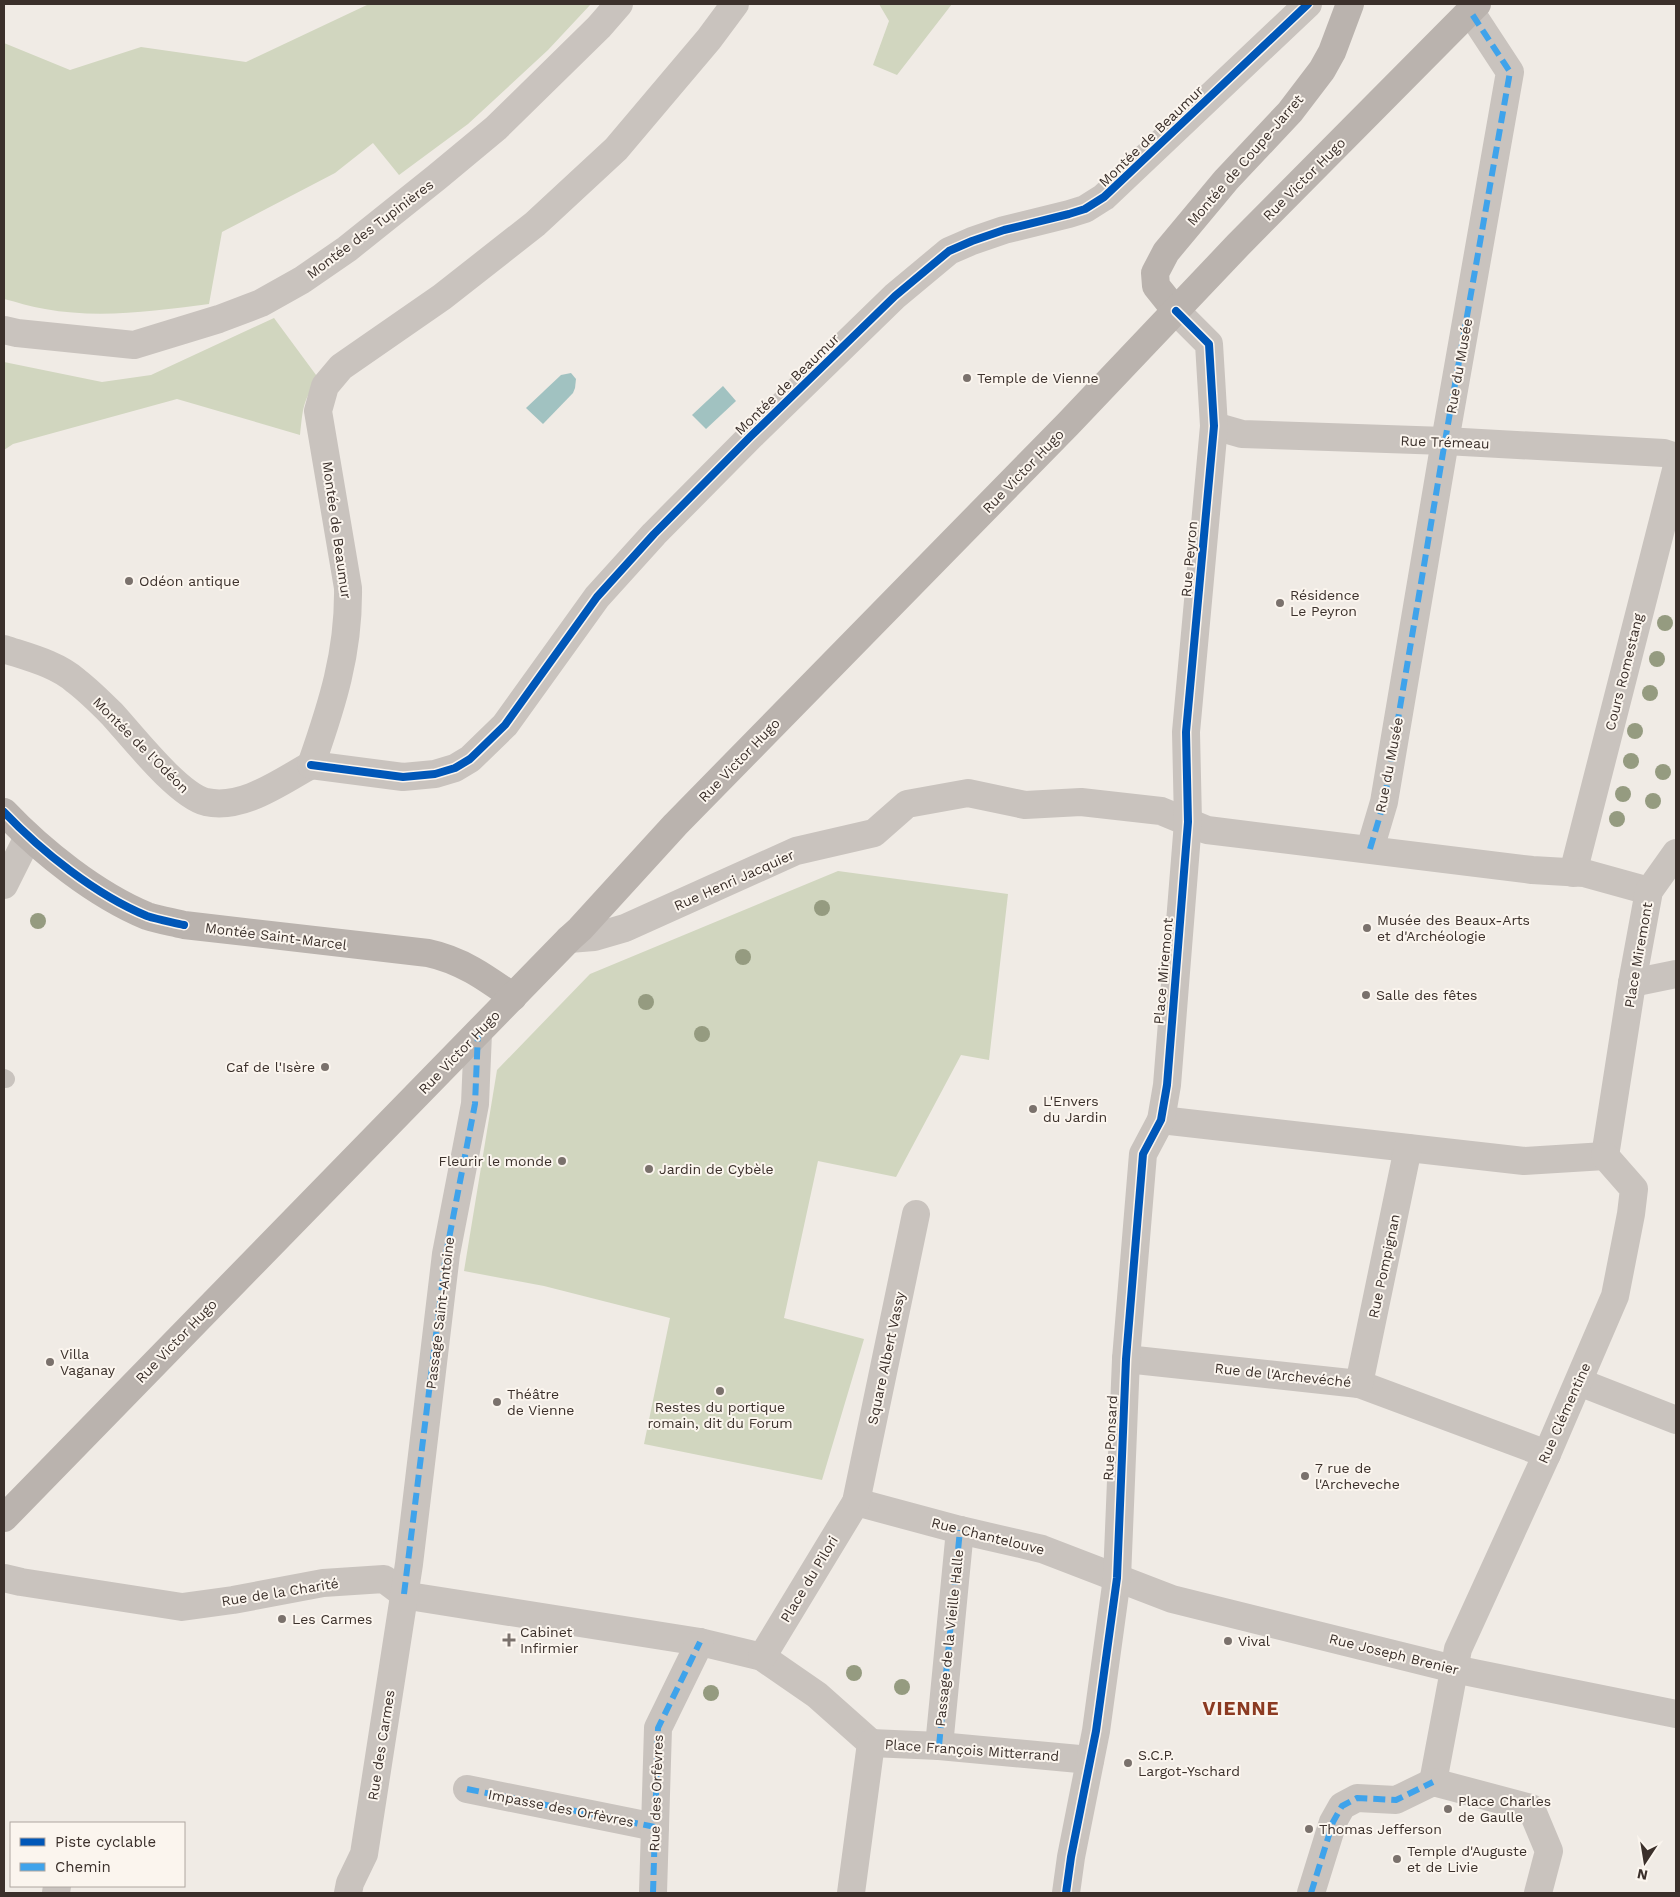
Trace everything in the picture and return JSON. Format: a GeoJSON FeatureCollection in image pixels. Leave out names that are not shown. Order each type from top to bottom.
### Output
{"type":"FeatureCollection","features":[{"type":"Feature","properties":{"kind":"main road","name":"Montée de Coupe-Jarret"},"geometry":{"type":"LineString","coordinates":[[1176,311],[1156,286],[1155,273],[1166,252],[1226,180],[1290,112],[1322,70],[1332,52],[1350,4]]}},
{"type":"Feature","properties":{"kind":"main road","name":"Rue Victor Hugo"},"geometry":{"type":"LineString","coordinates":[[4,1518],[580,929],[675,825],[1068,424],[1245,238],[1474,7]]}},
{"type":"Feature","properties":{"kind":"main road","name":"Montée Saint-Marcel"},"geometry":{"type":"LineString","coordinates":[[4,812],[28,837],[108,896],[148,916],[184,925],[443,956],[479,972],[513,997]]}},
{"type":"Feature","properties":{"kind":"street","name":"Montée des Tupinières"},"geometry":{"type":"LineString","coordinates":[[4,330],[134,345],[219,319],[261,303],[302,280],[347,249],[459,159],[496,128],[599,27],[619,4]]}},
{"type":"Feature","properties":{"kind":"street","name":"Montée de Beaumur"},"geometry":{"type":"LineString","coordinates":[[735,4],[709,39],[616,149],[535,224],[442,297],[340,367],[326,386],[318,410],[348,588],[349,618],[338,684],[311,765],[403,777],[435,774],[454,768],[470,759],[506,725],[597,597],[647,541],[751,436],[895,296],[949,251],[972,240],[1085,209],[1104,197],[1308,4]]}},
{"type":"Feature","properties":{"kind":"street","name":"Rue du Musée"},"geometry":{"type":"LineString","coordinates":[[1370,849],[1384,802],[1510,72],[1474,7]]}},
{"type":"Feature","properties":{"kind":"street","name":"Rue Peyron"},"geometry":{"type":"LineString","coordinates":[[1176,311],[1209,344],[1214,426],[1186,732],[1188,822]]}},
{"type":"Feature","properties":{"kind":"street","name":"Rue Trémeau"},"geometry":{"type":"LineString","coordinates":[[1214,426],[1242,434],[1445,441],[1664,453],[1676,457]]}},
{"type":"Feature","properties":{"kind":"street","name":"Cours Romestang"},"geometry":{"type":"LineString","coordinates":[[1573,873],[1676,470]]}},
{"type":"Feature","properties":{"kind":"street","name":"Montée de l'Odéon"},"geometry":{"type":"LineString","coordinates":[[4,649],[48,664],[74,679],[110,712],[173,781],[190,795],[206,802],[230,802],[251,797],[311,765]]}},
{"type":"Feature","properties":{"kind":"street","name":"Rue Henri Jacquier"},"geometry":{"type":"LineString","coordinates":[[569,939],[594,937],[625,928],[796,851],[874,833],[907,804],[968,793],[1025,805],[1081,802],[1161,811],[1188,822]]}},
{"type":"Feature","properties":{"kind":"street","name":"Place Miremont"},"geometry":{"type":"LineString","coordinates":[[1161,1120],[1167,1085],[1188,822],[1207,830],[1532,870],[1584,873],[1649,891],[1632,983],[1606,1156]]}},
{"type":"Feature","properties":{"kind":"street"},"geometry":{"type":"LineString","coordinates":[[4,884],[28,837]]}},
{"type":"Feature","properties":{"kind":"street"},"geometry":{"type":"LineString","coordinates":[[1649,891],[1676,853]]}},
{"type":"Feature","properties":{"kind":"street"},"geometry":{"type":"LineString","coordinates":[[1632,983],[1676,974]]}},
{"type":"Feature","properties":{"kind":"street","name":"Passage Saint-Antoine"},"geometry":{"type":"LineString","coordinates":[[404,1594],[446,1254],[475,1104],[478,1033]]}},
{"type":"Feature","properties":{"kind":"street"},"geometry":{"type":"LineString","coordinates":[[1161,1120],[1524,1161],[1606,1156]]}},
{"type":"Feature","properties":{"kind":"street","name":"Rue Ponsard"},"geometry":{"type":"LineString","coordinates":[[1090,1760],[1096,1730],[1117,1578],[1126,1359],[1143,1154],[1161,1120]]}},
{"type":"Feature","properties":{"kind":"street","name":"Rue Pompignan"},"geometry":{"type":"LineString","coordinates":[[1359,1384],[1408,1148]]}},
{"type":"Feature","properties":{"kind":"street","name":"Rue Clémentine"},"geometry":{"type":"LineString","coordinates":[[1454,1669],[1458,1648],[1547,1454],[1615,1296],[1634,1189],[1606,1156]]}},
{"type":"Feature","properties":{"kind":"street","name":"Square Albert Vassy"},"geometry":{"type":"LineString","coordinates":[[856,1502],[916,1214]]}},
{"type":"Feature","properties":{"kind":"street","name":"Rue de l'Archevéché"},"geometry":{"type":"LineString","coordinates":[[1126,1359],[1359,1384],[1547,1454]]}},
{"type":"Feature","properties":{"kind":"street"},"geometry":{"type":"LineString","coordinates":[[1578,1382],[1676,1420]]}},
{"type":"Feature","properties":{"kind":"street","name":"Rue Chantelouve"},"geometry":{"type":"LineString","coordinates":[[856,1502],[960,1530],[1042,1549],[1117,1578]]}},
{"type":"Feature","properties":{"kind":"street","name":"Place du Pilori"},"geometry":{"type":"LineString","coordinates":[[762,1657],[856,1502]]}},
{"type":"Feature","properties":{"kind":"street","name":"Passage de la Vieille Halle"},"geometry":{"type":"LineString","coordinates":[[939,1746],[960,1530]]}},
{"type":"Feature","properties":{"kind":"street","name":"Rue de la Charité"},"geometry":{"type":"LineString","coordinates":[[4,1578],[182,1607],[234,1600],[323,1582],[384,1579],[404,1594],[415,1598],[700,1642]]}},
{"type":"Feature","properties":{"kind":"street","name":"Rue Joseph Brenier"},"geometry":{"type":"LineString","coordinates":[[1117,1578],[1172,1599],[1454,1669],[1676,1714]]}},
{"type":"Feature","properties":{"kind":"street","name":"Rue des Carmes"},"geometry":{"type":"LineString","coordinates":[[348,1893],[350,1883],[364,1854],[404,1594]]}},
{"type":"Feature","properties":{"kind":"street"},"geometry":{"type":"LineString","coordinates":[[700,1642],[762,1657],[818,1695],[871,1743]]}},
{"type":"Feature","properties":{"kind":"street","name":"Rue des Orfèvres"},"geometry":{"type":"LineString","coordinates":[[653,1893],[658,1728],[700,1642]]}},
{"type":"Feature","properties":{"kind":"street"},"geometry":{"type":"LineString","coordinates":[[1433,1782],[1454,1669]]}},
{"type":"Feature","properties":{"kind":"street","name":"Place François Mitterrand"},"geometry":{"type":"LineString","coordinates":[[851,1893],[871,1743],[939,1746],[1090,1760]]}},
{"type":"Feature","properties":{"kind":"street"},"geometry":{"type":"LineString","coordinates":[[1066,1893],[1090,1760]]}},
{"type":"Feature","properties":{"kind":"street"},"geometry":{"type":"LineString","coordinates":[[1311,1893],[1333,1822],[1342,1806],[1357,1798],[1396,1800],[1433,1782],[1531,1808],[1549,1852],[1538,1893]]}},
{"type":"Feature","properties":{"kind":"street","name":"Impasse des Orfèvres"},"geometry":{"type":"LineString","coordinates":[[467,1789],[655,1827]]}},
{"type":"Feature","properties":{"kind":"green space"},"geometry":{"type":"Polygon","coordinates":[[[369,4],[591,4],[548,50],[468,124],[399,175],[373,143],[335,173],[222,232],[209,304],[106,314],[65,312],[4,299],[4,43],[70,70],[141,47],[246,62],[369,4]]]}},
{"type":"Feature","properties":{"kind":"green space"},"geometry":{"type":"Polygon","coordinates":[[[879,4],[952,4],[897,75],[873,65],[889,21],[879,4]]]}},
{"type":"Feature","properties":{"kind":"green space"},"geometry":{"type":"Polygon","coordinates":[[[274,318],[319,379],[306,399],[300,435],[177,399],[13,444],[4,450],[4,362],[102,382],[151,375],[274,318]]]}},
{"type":"Feature","properties":{"kind":"green space","name":"Jardin de Cybèle"},"geometry":{"type":"Polygon","coordinates":[[[838,871],[1008,894],[989,1060],[961,1055],[896,1177],[818,1161],[784,1318],[864,1339],[822,1480],[644,1444],[670,1318],[544,1286],[464,1271],[497,1070],[590,974],[838,871]]]}},
{"type":"Feature","properties":{"kind":"water"},"geometry":{"type":"Polygon","coordinates":[[[571,373],[576,379],[573,393],[543,424],[526,408],[561,375],[571,373]]]}},
{"type":"Feature","properties":{"kind":"water"},"geometry":{"type":"Polygon","coordinates":[[[723,386],[736,401],[706,429],[692,415],[723,386]]]}},
{"type":"Feature","properties":{"kind":"marked path"},"geometry":{"type":"LineString","coordinates":[[1370,849],[1384,802],[1510,72],[1470,11]]}},
{"type":"Feature","properties":{"kind":"marked path"},"geometry":{"type":"LineString","coordinates":[[404,1594],[446,1254],[475,1104],[478,1033]]}},
{"type":"Feature","properties":{"kind":"marked path"},"geometry":{"type":"LineString","coordinates":[[939,1746],[960,1530]]}},
{"type":"Feature","properties":{"kind":"marked path"},"geometry":{"type":"LineString","coordinates":[[653,1893],[658,1728],[700,1642]]}},
{"type":"Feature","properties":{"kind":"marked path"},"geometry":{"type":"LineString","coordinates":[[1311,1893],[1333,1822],[1342,1806],[1357,1798],[1396,1800],[1433,1782]]}},
{"type":"Feature","properties":{"kind":"marked path"},"geometry":{"type":"LineString","coordinates":[[467,1789],[655,1827]]}},
{"type":"Feature","properties":{"kind":"cycle path"},"geometry":{"type":"LineString","coordinates":[[311,765],[403,777],[435,774],[455,768],[470,759],[505,725],[597,597],[654,534],[751,436],[895,296],[949,251],[1004,230],[1085,209],[1104,197],[1308,4]]}},
{"type":"Feature","properties":{"kind":"cycle path"},"geometry":{"type":"LineString","coordinates":[[1066,1893],[1071,1857],[1096,1731],[1117,1578],[1126,1359],[1143,1154],[1161,1120],[1167,1085],[1188,822],[1186,732],[1214,426],[1209,344],[1176,311]]}},
{"type":"Feature","properties":{"kind":"cycle path"},"geometry":{"type":"LineString","coordinates":[[4,812],[52,857],[108,896],[147,916],[184,925]]}},
{"type":"Feature","properties":{"kind":"place","name":"Temple de Vienne"},"geometry":{"type":"Point","coordinates":[967,378]}},
{"type":"Feature","properties":{"kind":"place","name":"Odéon antique"},"geometry":{"type":"Point","coordinates":[129,581]}},
{"type":"Feature","properties":{"kind":"place","name":"Résidence Le Peyron"},"geometry":{"type":"Point","coordinates":[1280,603]}},
{"type":"Feature","properties":{"kind":"place","name":"Musée des Beaux-Arts et d'Archéologie"},"geometry":{"type":"Point","coordinates":[1367,928]}},
{"type":"Feature","properties":{"kind":"place","name":"Salle des fêtes"},"geometry":{"type":"Point","coordinates":[1366,995]}},
{"type":"Feature","properties":{"kind":"place","name":"Caf de l'Isère"},"geometry":{"type":"Point","coordinates":[325,1067]}},
{"type":"Feature","properties":{"kind":"place","name":"L'Envers du Jardin"},"geometry":{"type":"Point","coordinates":[1033,1109]}},
{"type":"Feature","properties":{"kind":"place","name":"Fleurir le monde"},"geometry":{"type":"Point","coordinates":[562,1161]}},
{"type":"Feature","properties":{"kind":"place","name":"Jardin de Cybèle"},"geometry":{"type":"Point","coordinates":[649,1169]}},
{"type":"Feature","properties":{"kind":"place","name":"Villa Vaganay"},"geometry":{"type":"Point","coordinates":[50,1362]}},
{"type":"Feature","properties":{"kind":"place","name":"Restes du portique romain, dit du Forum"},"geometry":{"type":"Point","coordinates":[720,1391]}},
{"type":"Feature","properties":{"kind":"place","name":"Théâtre de Vienne"},"geometry":{"type":"Point","coordinates":[497,1402]}},
{"type":"Feature","properties":{"kind":"place","name":"7 rue de l'Archeveche"},"geometry":{"type":"Point","coordinates":[1305,1476]}},
{"type":"Feature","properties":{"kind":"place","name":"Les Carmes"},"geometry":{"type":"Point","coordinates":[282,1619]}},
{"type":"Feature","properties":{"kind":"place","name":"Cabinet Infirmier"},"geometry":{"type":"Point","coordinates":[509,1640]}},
{"type":"Feature","properties":{"kind":"place","name":"Vival"},"geometry":{"type":"Point","coordinates":[1228,1641]}},
{"type":"Feature","properties":{"kind":"place","name":"S.C.P. Largot-Yschard"},"geometry":{"type":"Point","coordinates":[1128,1763]}},
{"type":"Feature","properties":{"kind":"place","name":"Place Charles de Gaulle"},"geometry":{"type":"Point","coordinates":[1448,1809]}},
{"type":"Feature","properties":{"kind":"place","name":"Thomas Jefferson"},"geometry":{"type":"Point","coordinates":[1309,1829]}},
{"type":"Feature","properties":{"kind":"place","name":"Temple d'Auguste et de Livie"},"geometry":{"type":"Point","coordinates":[1397,1859]}},
{"type":"Feature","properties":{"kind":"district","name":"VIENNE"},"geometry":{"type":"Point","coordinates":[1241,1708]}}]}
